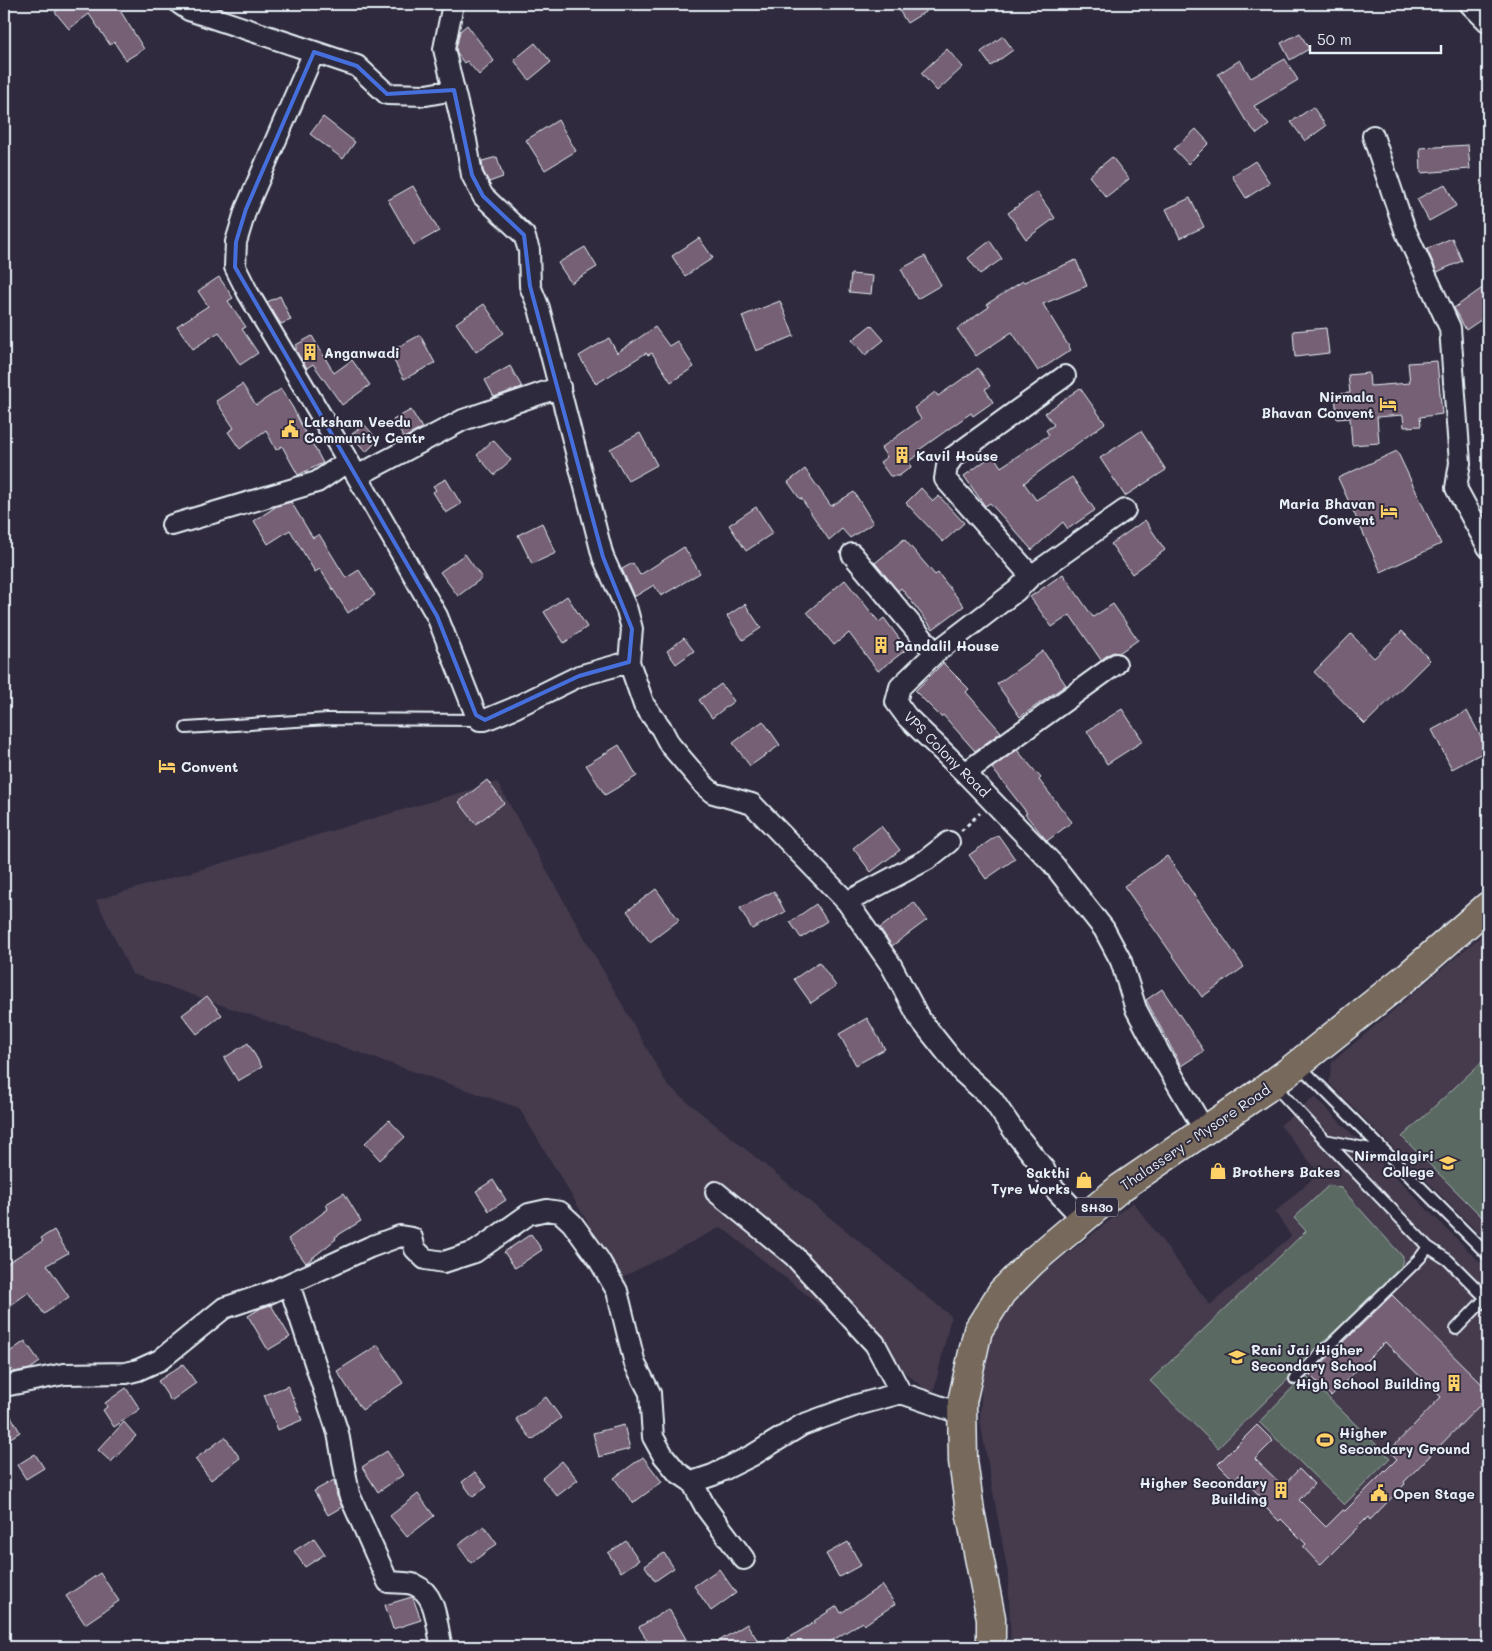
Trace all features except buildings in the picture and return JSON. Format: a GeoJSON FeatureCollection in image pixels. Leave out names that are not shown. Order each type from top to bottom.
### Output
{"type":"FeatureCollection","features":[{"type":"Feature","properties":{"kind":"main road","name":"Thalassery - Mysore Road"},"geometry":{"type":"LineString","coordinates":[[991,1647],[991,1618],[970,1511],[964,1469],[962,1402],[978,1330],[1002,1292],[1032,1262],[1120,1188],[1273,1084],[1408,976],[1488,906]]}},
{"type":"Feature","properties":{"kind":"street"},"geometry":{"type":"LineString","coordinates":[[180,4],[189,10],[357,66],[387,94],[426,95],[454,90]]}},
{"type":"Feature","properties":{"kind":"street"},"geometry":{"type":"LineString","coordinates":[[453,4],[444,49],[466,140],[472,176],[483,196],[524,235],[529,250],[530,286],[539,308],[603,557],[627,610],[632,629],[629,662],[644,705],[661,728],[670,745],[705,786],[713,793],[752,804],[847,902],[891,965],[919,1018],[962,1072],[992,1100],[1044,1169],[1051,1185],[1083,1219]]}},
{"type":"Feature","properties":{"kind":"street"},"geometry":{"type":"LineString","coordinates":[[1470,4],[1488,22]]}},
{"type":"Feature","properties":{"kind":"street"},"geometry":{"type":"LineString","coordinates":[[314,52],[246,209],[236,242],[235,267],[248,293],[437,616],[468,697],[480,720],[485,720],[514,708],[579,676],[629,662]]}},
{"type":"Feature","properties":{"kind":"street"},"geometry":{"type":"LineString","coordinates":[[1373,136],[1405,230],[1450,328],[1460,463],[1456,488],[1488,547]]}},
{"type":"Feature","properties":{"kind":"street"},"geometry":{"type":"LineString","coordinates":[[1031,576],[945,479],[947,466],[953,457],[1065,376]]}},
{"type":"Feature","properties":{"kind":"street"},"geometry":{"type":"LineString","coordinates":[[172,525],[317,482],[352,469],[463,420],[560,387]]}},
{"type":"Feature","properties":{"kind":"street","name":"VPS Colony Road"},"geometry":{"type":"LineString","coordinates":[[1124,510],[1031,576],[1016,591],[935,653],[900,687],[896,702],[907,716],[993,800],[1053,864],[1104,929],[1121,961],[1136,1009],[1204,1131]]}},
{"type":"Feature","properties":{"kind":"street"},"geometry":{"type":"LineString","coordinates":[[852,554],[935,653]]}},
{"type":"Feature","properties":{"kind":"street"},"geometry":{"type":"LineString","coordinates":[[966,773],[1116,664]]}},
{"type":"Feature","properties":{"kind":"street"},"geometry":{"type":"LineString","coordinates":[[847,902],[926,860],[949,842]]}},
{"type":"Feature","properties":{"kind":"street"},"geometry":{"type":"LineString","coordinates":[[716,1192],[794,1256],[875,1344],[902,1393]]}},
{"type":"Feature","properties":{"kind":"street"},"geometry":{"type":"LineString","coordinates":[[4,1386],[64,1374],[126,1373],[138,1370],[160,1360],[224,1308],[289,1284],[370,1247],[400,1236],[412,1238],[415,1249],[425,1259],[444,1262],[475,1252],[529,1214],[547,1210],[560,1212],[572,1224],[599,1260],[616,1290],[635,1364],[650,1393],[653,1438],[663,1455],[678,1472],[692,1482],[706,1508],[744,1558]]}},
{"type":"Feature","properties":{"kind":"street"},"geometry":{"type":"LineString","coordinates":[[289,1284],[338,1433],[349,1494],[388,1582],[415,1585],[428,1593],[434,1610],[442,1647]]}},
{"type":"Feature","properties":{"kind":"street"},"geometry":{"type":"LineString","coordinates":[[692,1482],[714,1475],[753,1455],[802,1425],[857,1405],[902,1393],[962,1414]]}},
{"type":"Feature","properties":{"kind":"lane"},"geometry":{"type":"LineString","coordinates":[[186,728],[328,719],[480,720]]}},
{"type":"Feature","properties":{"kind":"lane"},"geometry":{"type":"LineString","coordinates":[[1298,1064],[1488,1255]]}},
{"type":"Feature","properties":{"kind":"lane"},"geometry":{"type":"LineString","coordinates":[[1273,1084],[1428,1247],[1448,1260],[1487,1298],[1456,1329]]}},
{"type":"Feature","properties":{"kind":"lane"},"geometry":{"type":"LineString","coordinates":[[1325,1140],[1386,1152]]}},
{"type":"Feature","properties":{"kind":"lane"},"geometry":{"type":"LineString","coordinates":[[1295,1379],[1420,1258],[1428,1247]]}},
{"type":"Feature","properties":{"kind":"path"},"geometry":{"type":"LineString","coordinates":[[949,842],[993,800]]}},
{"type":"Feature","properties":{"kind":"highlighted area"},"geometry":{"type":"Polygon","coordinates":[[[314,52],[357,66],[387,94],[454,90],[472,175],[483,196],[524,235],[530,286],[603,557],[632,629],[629,662],[579,676],[485,720],[476,715],[437,616],[235,267],[236,242],[246,209],[314,52]]]}},
{"type":"Feature","properties":{"kind":"shaded area"},"geometry":{"type":"Polygon","coordinates":[[[497,782],[668,1086],[951,1316],[933,1395],[721,1227],[621,1278],[519,1108],[132,974],[96,900],[497,782]]]}},
{"type":"Feature","properties":{"kind":"shaded area","name":"Nirmalagiri College"},"geometry":{"type":"Polygon","coordinates":[[[1488,930],[1488,1243],[1329,1083],[1332,1062],[1488,930]]]}},
{"type":"Feature","properties":{"kind":"shaded area","name":"Rani Jai Higher Secondary School"},"geometry":{"type":"Polygon","coordinates":[[[1315,1097],[1488,1270],[1488,1647],[1011,1647],[1008,1574],[980,1421],[982,1374],[989,1340],[1007,1311],[1029,1284],[1133,1202],[1210,1305],[1291,1236],[1275,1212],[1319,1173],[1280,1125],[1315,1097]]]}},
{"type":"Feature","properties":{"kind":"green space"},"geometry":{"type":"Polygon","coordinates":[[[1488,1056],[1488,1223],[1402,1137],[1488,1056]]]}},
{"type":"Feature","properties":{"kind":"green space"},"geometry":{"type":"Polygon","coordinates":[[[1329,1185],[1341,1188],[1403,1257],[1401,1268],[1218,1448],[1150,1381],[1306,1231],[1294,1218],[1329,1185]]]}},
{"type":"Feature","properties":{"kind":"green space","name":"Higher Secondary Ground"},"geometry":{"type":"Polygon","coordinates":[[[1305,1375],[1390,1458],[1344,1505],[1259,1422],[1305,1375]]]}},
{"type":"Feature","properties":{"kind":"place","name":"Anganwadi"},"geometry":{"type":"Point","coordinates":[310,352]}},
{"type":"Feature","properties":{"kind":"place","name":"Nirmala Bhavan Convent"},"geometry":{"type":"Point","coordinates":[1388,404]}},
{"type":"Feature","properties":{"kind":"place","name":"Laksham Veedu Community Centr"},"geometry":{"type":"Point","coordinates":[290,429]}},
{"type":"Feature","properties":{"kind":"place","name":"Kavil House"},"geometry":{"type":"Point","coordinates":[902,455]}},
{"type":"Feature","properties":{"kind":"place","name":"Maria Bhavan Convent"},"geometry":{"type":"Point","coordinates":[1389,511]}},
{"type":"Feature","properties":{"kind":"place","name":"Pandalil House"},"geometry":{"type":"Point","coordinates":[881,645]}},
{"type":"Feature","properties":{"kind":"place","name":"Convent"},"geometry":{"type":"Point","coordinates":[167,766]}},
{"type":"Feature","properties":{"kind":"place","name":"Nirmalagiri College"},"geometry":{"type":"Point","coordinates":[1448,1163]}},
{"type":"Feature","properties":{"kind":"place","name":"Brothers Bakes"},"geometry":{"type":"Point","coordinates":[1218,1171]}},
{"type":"Feature","properties":{"kind":"place","name":"Sakthi Tyre Works"},"geometry":{"type":"Point","coordinates":[1084,1180]}},
{"type":"Feature","properties":{"kind":"place","name":"Rani Jai Higher Secondary School"},"geometry":{"type":"Point","coordinates":[1237,1357]}},
{"type":"Feature","properties":{"kind":"place","name":"High School Building"},"geometry":{"type":"Point","coordinates":[1454,1383]}},
{"type":"Feature","properties":{"kind":"place","name":"Higher Secondary Ground"},"geometry":{"type":"Point","coordinates":[1325,1440]}},
{"type":"Feature","properties":{"kind":"place","name":"Higher Secondary Building"},"geometry":{"type":"Point","coordinates":[1281,1490]}},
{"type":"Feature","properties":{"kind":"place","name":"Open Stage"},"geometry":{"type":"Point","coordinates":[1379,1493]}}]}
